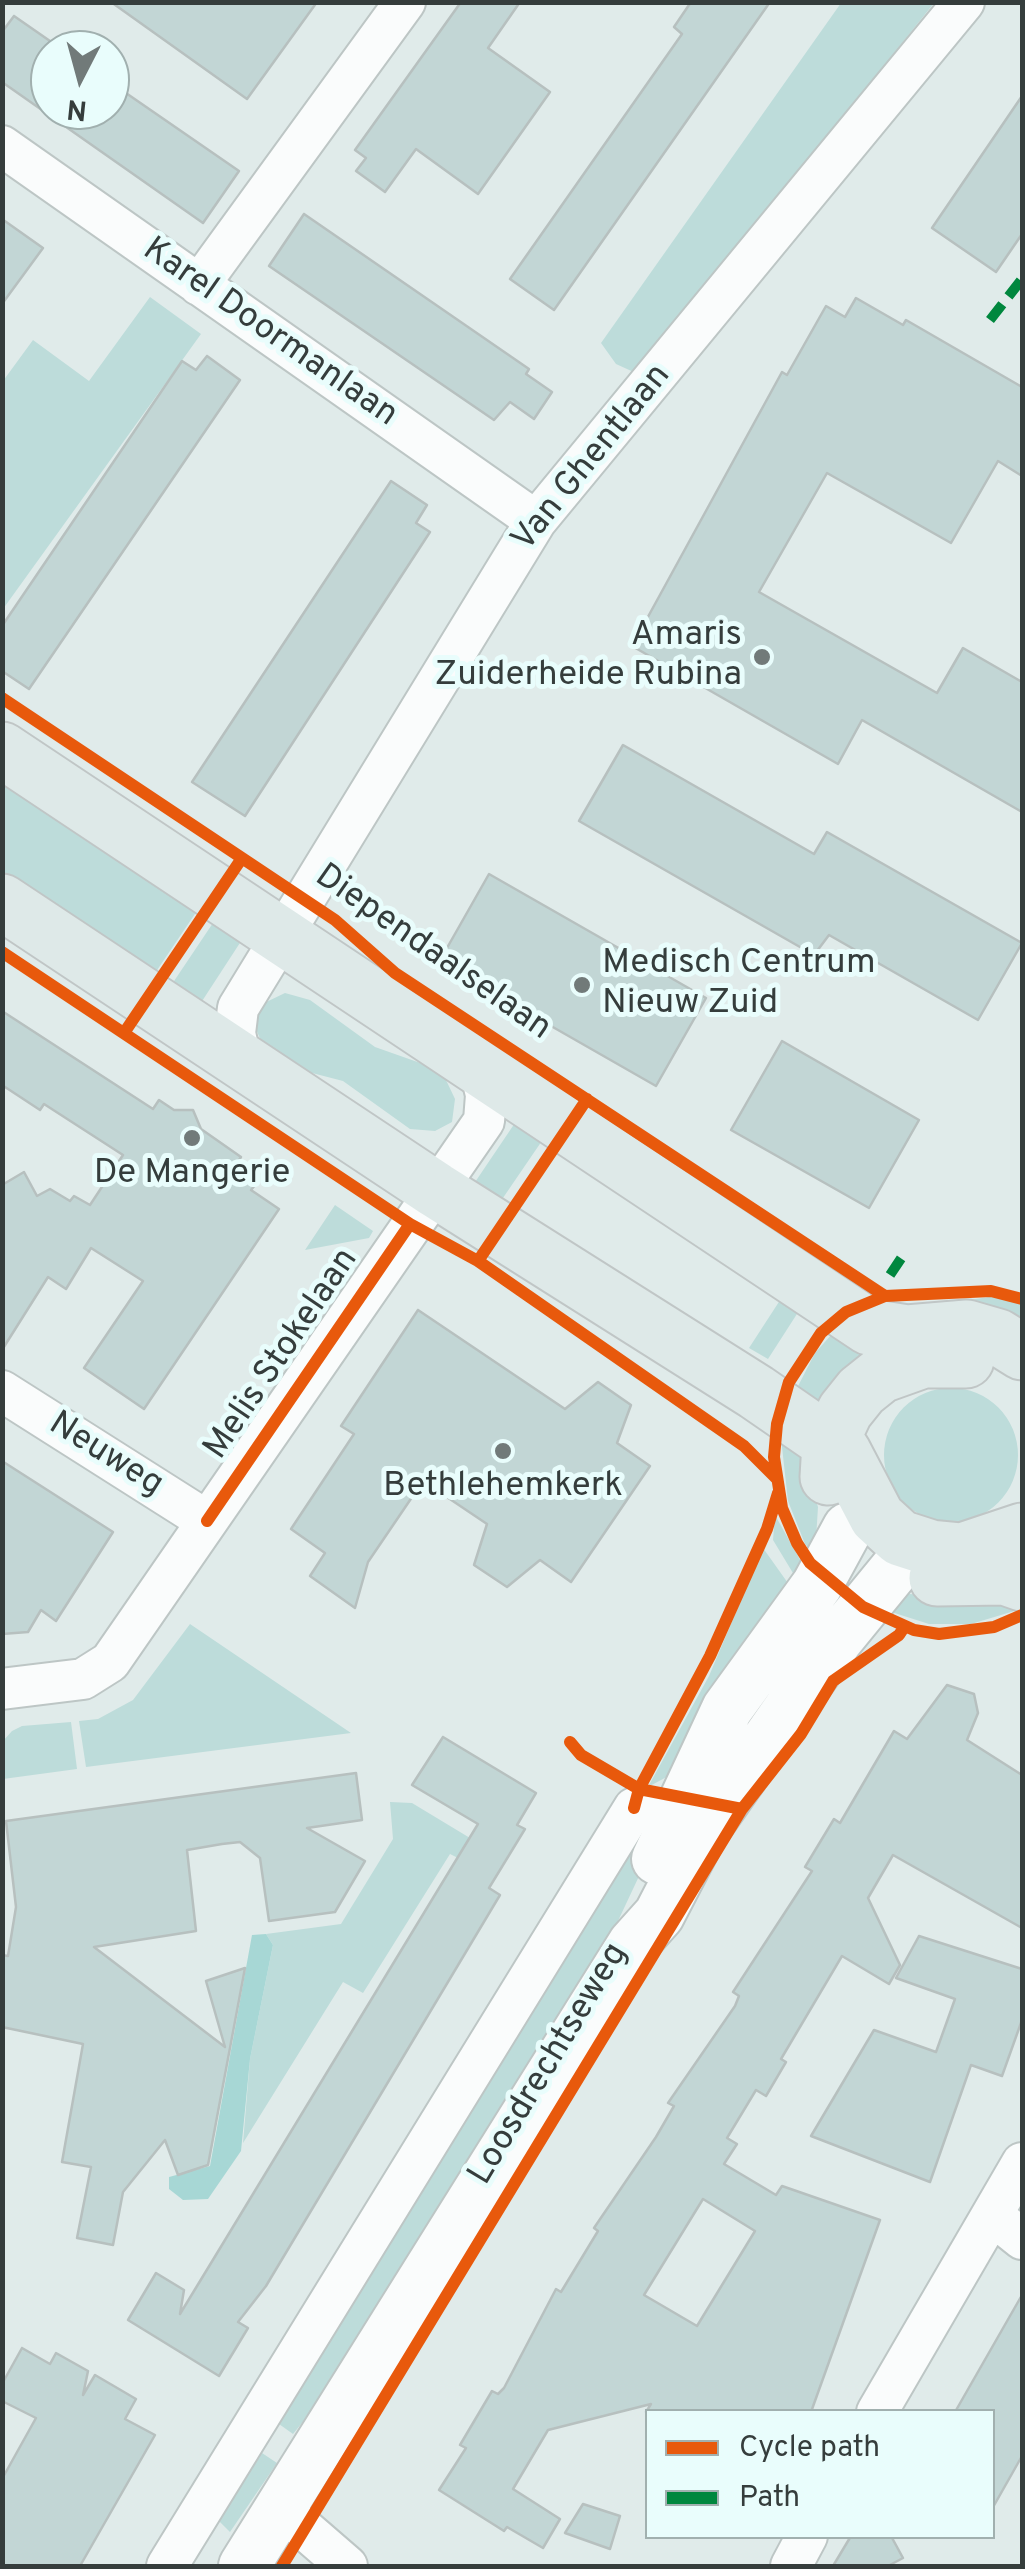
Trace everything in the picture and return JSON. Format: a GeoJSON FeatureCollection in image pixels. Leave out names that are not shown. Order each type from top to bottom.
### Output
{"type":"FeatureCollection","features":[{"type":"Feature","properties":{"kind":"main road","name":"Diependaalselaan"},"geometry":{"type":"LineString","coordinates":[[2,750],[869,1327],[907,1334],[966,1328],[998,1338],[1018,1372]]}},
{"type":"Feature","properties":{"kind":"main road"},"geometry":{"type":"LineString","coordinates":[[2,902],[436,1190],[830,1443],[850,1460],[877,1517],[900,1538],[906,1556],[948,1580],[1000,1580]]}},
{"type":"Feature","properties":{"kind":"main road"},"geometry":{"type":"LineString","coordinates":[[1018,1372],[955,1358],[922,1360],[896,1369],[861,1391],[845,1411],[830,1443],[830,1493],[848,1528],[876,1558],[975,1550],[1022,1532]]}},
{"type":"Feature","properties":{"kind":"street"},"geometry":{"type":"LineString","coordinates":[[199,285],[405,2]]}},
{"type":"Feature","properties":{"kind":"street","name":"Van Ghentlaan"},"geometry":{"type":"LineString","coordinates":[[242,1061],[235,1032],[238,1008],[536,521],[964,2]]}},
{"type":"Feature","properties":{"kind":"street","name":"Karel Doormanlaan"},"geometry":{"type":"LineString","coordinates":[[2,146],[536,521]]}},
{"type":"Feature","properties":{"kind":"street","name":"Melis Stokelaan"},"geometry":{"type":"LineString","coordinates":[[2,1689],[83,1679],[110,1662],[484,1120],[486,1095],[480,1069]]}},
{"type":"Feature","properties":{"kind":"street","name":"Neuweg"},"geometry":{"type":"LineString","coordinates":[[2,1392],[208,1521]]}},
{"type":"Feature","properties":{"kind":"street","name":"Loosdrechtseweg"},"geometry":{"type":"LineString","coordinates":[[167,2566],[670,1822],[727,1709],[817,1585],[848,1528]]}},
{"type":"Feature","properties":{"kind":"street","name":"Loosdrechtseweg"},"geometry":{"type":"LineString","coordinates":[[244,2566],[633,1944],[659,1915],[670,1822],[838,1639],[906,1556]]}},
{"type":"Feature","properties":{"kind":"street"},"geometry":{"type":"LineString","coordinates":[[879,2409],[1007,2227],[1022,2163]]}},
{"type":"Feature","properties":{"kind":"street"},"geometry":{"type":"LineString","coordinates":[[280,2508],[347,2566]]}},
{"type":"Feature","properties":{"kind":"street"},"geometry":{"type":"LineString","coordinates":[[790,2566],[805,2539]]}},
{"type":"Feature","properties":{"kind":"shaded area"},"geometry":{"type":"Polygon","coordinates":[[[841,3],[934,3],[638,374],[616,364],[601,343],[841,3]]]}},
{"type":"Feature","properties":{"kind":"shaded area"},"geometry":{"type":"Polygon","coordinates":[[[150,297],[201,334],[3,609],[3,381],[33,340],[89,381],[150,297]]]}},
{"type":"Feature","properties":{"kind":"shaded area"},"geometry":{"type":"Polygon","coordinates":[[[2,764],[205,899],[147,985],[3,888],[2,764]]]}},
{"type":"Feature","properties":{"kind":"shaded area"},"geometry":{"type":"Polygon","coordinates":[[[221,911],[249,929],[193,1015],[164,996],[221,911]]]}},
{"type":"Feature","properties":{"kind":"shaded area"},"geometry":{"type":"Polygon","coordinates":[[[285,993],[310,1000],[375,1047],[426,1065],[446,1080],[455,1099],[452,1122],[435,1131],[410,1129],[343,1081],[289,1067],[266,1052],[255,1027],[260,1005],[285,993]]]}},
{"type":"Feature","properties":{"kind":"shaded area"},"geometry":{"type":"Polygon","coordinates":[[[521,1114],[548,1132],[492,1214],[465,1197],[521,1114]]]}},
{"type":"Feature","properties":{"kind":"shaded area"},"geometry":{"type":"Polygon","coordinates":[[[335,1205],[373,1231],[369,1238],[305,1250],[335,1205]]]}},
{"type":"Feature","properties":{"kind":"shaded area"},"geometry":{"type":"Polygon","coordinates":[[[786,1291],[804,1303],[768,1359],[749,1348],[786,1291]]]}},
{"type":"Feature","properties":{"kind":"shaded area"},"geometry":{"type":"Polygon","coordinates":[[[996,1296],[1022,1304],[1022,1332],[889,1305],[921,1307],[996,1296]]]}},
{"type":"Feature","properties":{"kind":"shaded area"},"geometry":{"type":"Polygon","coordinates":[[[841,1324],[872,1349],[827,1409],[795,1392],[815,1353],[841,1324]]]}},
{"type":"Feature","properties":{"kind":"shaded area"},"geometry":{"type":"Polygon","coordinates":[[[951,1388],[976,1393],[998,1408],[1013,1430],[1018,1455],[1013,1480],[998,1502],[976,1517],[951,1522],[926,1517],[904,1502],[889,1480],[884,1455],[889,1430],[904,1408],[926,1393],[951,1388]]]}},
{"type":"Feature","properties":{"kind":"shaded area"},"geometry":{"type":"Polygon","coordinates":[[[781,1438],[802,1458],[818,1507],[815,1555],[805,1544],[788,1501],[781,1438]]]}},
{"type":"Feature","properties":{"kind":"shaded area"},"geometry":{"type":"Polygon","coordinates":[[[775,1515],[808,1574],[799,1583],[773,1540],[775,1515]]]}},
{"type":"Feature","properties":{"kind":"shaded area"},"geometry":{"type":"Polygon","coordinates":[[[763,1548],[795,1593],[687,1766],[648,1787],[709,1676],[763,1548]]]}},
{"type":"Feature","properties":{"kind":"shaded area"},"geometry":{"type":"Polygon","coordinates":[[[908,1594],[961,1596],[1021,1609],[971,1624],[929,1624],[882,1609],[908,1594]]]}},
{"type":"Feature","properties":{"kind":"shaded area"},"geometry":{"type":"Polygon","coordinates":[[[190,1624],[351,1733],[86,1767],[79,1721],[98,1719],[133,1700],[190,1624]]]}},
{"type":"Feature","properties":{"kind":"shaded area"},"geometry":{"type":"Polygon","coordinates":[[[71,1722],[77,1769],[3,1779],[3,1741],[12,1731],[22,1726],[71,1722]]]}},
{"type":"Feature","properties":{"kind":"shaded area"},"geometry":{"type":"Polygon","coordinates":[[[390,1802],[412,1803],[470,1838],[458,1858],[450,1854],[363,1993],[343,1982],[243,2143],[250,2059],[273,1945],[266,1934],[341,1924],[393,1839],[390,1802]]]}},
{"type":"Feature","properties":{"kind":"shaded area"},"geometry":{"type":"Polygon","coordinates":[[[636,1835],[656,1840],[587,1987],[347,2367],[293,2434],[279,2424],[636,1835]]]}},
{"type":"Feature","properties":{"kind":"shaded area"},"geometry":{"type":"Polygon","coordinates":[[[266,1934],[273,1945],[250,2059],[241,2151],[208,2199],[183,2200],[169,2189],[169,2177],[210,2166],[252,1935],[266,1934]]]}},
{"type":"Feature","properties":{"kind":"shaded area"},"geometry":{"type":"Polygon","coordinates":[[[262,2453],[277,2463],[230,2532],[219,2521],[262,2453]]]}},
{"type":"Feature","properties":{"kind":"building"},"geometry":{"type":"Polygon","coordinates":[[[111,2],[317,2],[247,99],[111,2]]]}},
{"type":"Feature","properties":{"kind":"building"},"geometry":{"type":"Polygon","coordinates":[[[461,2],[520,2],[488,48],[550,92],[478,194],[416,149],[385,192],[356,171],[366,158],[355,150],[461,2]]]}},
{"type":"Feature","properties":{"kind":"building"},"geometry":{"type":"Polygon","coordinates":[[[691,2],[770,2],[554,310],[510,279],[682,34],[674,27],[691,2]]]}},
{"type":"Feature","properties":{"kind":"building"},"geometry":{"type":"Polygon","coordinates":[[[14,16],[34,30],[30,30],[30,102],[2,82],[2,32],[14,16]]]}},
{"type":"Feature","properties":{"kind":"building"},"geometry":{"type":"Polygon","coordinates":[[[130,96],[239,171],[203,223],[70,130],[130,130],[130,96]]]}},
{"type":"Feature","properties":{"kind":"building"},"geometry":{"type":"Polygon","coordinates":[[[1022,96],[1022,234],[996,272],[932,228],[1022,96]]]}},
{"type":"Feature","properties":{"kind":"building"},"geometry":{"type":"Polygon","coordinates":[[[304,214],[529,369],[526,374],[552,392],[534,419],[510,402],[494,420],[269,266],[304,214]]]}},
{"type":"Feature","properties":{"kind":"building"},"geometry":{"type":"Polygon","coordinates":[[[2,219],[43,248],[2,304],[2,219]]]}},
{"type":"Feature","properties":{"kind":"building"},"geometry":{"type":"Polygon","coordinates":[[[856,298],[903,325],[906,320],[1022,387],[1022,476],[998,461],[951,543],[827,473],[759,592],[937,693],[963,648],[1022,682],[1022,812],[862,720],[838,764],[632,646],[782,372],[787,375],[826,306],[845,317],[856,298]]]}},
{"type":"Feature","properties":{"kind":"building"},"geometry":{"type":"Polygon","coordinates":[[[207,356],[240,380],[29,689],[2,671],[2,626],[182,361],[196,370],[207,356]]]}},
{"type":"Feature","properties":{"kind":"building"},"geometry":{"type":"Polygon","coordinates":[[[391,481],[427,505],[416,523],[430,532],[245,816],[192,782],[391,481]]]}},
{"type":"Feature","properties":{"kind":"building"},"geometry":{"type":"Polygon","coordinates":[[[623,745],[814,854],[827,832],[1022,943],[978,1020],[829,935],[814,955],[579,821],[623,745]]]}},
{"type":"Feature","properties":{"kind":"building","name":"Medisch Centrum Nieuw Zuid"},"geometry":{"type":"Polygon","coordinates":[[[489,874],[706,998],[656,1086],[439,962],[489,874]]]}},
{"type":"Feature","properties":{"kind":"building"},"geometry":{"type":"Polygon","coordinates":[[[2,1011],[153,1109],[159,1100],[174,1110],[193,1110],[201,1129],[241,1157],[233,1169],[256,1184],[251,1190],[279,1209],[144,1409],[84,1368],[143,1281],[91,1248],[66,1289],[48,1277],[2,1350],[2,1185],[24,1172],[37,1196],[50,1189],[70,1201],[74,1196],[90,1205],[123,1155],[44,1104],[40,1110],[2,1085],[2,1011]]]}},
{"type":"Feature","properties":{"kind":"building"},"geometry":{"type":"Polygon","coordinates":[[[782,1041],[919,1120],[869,1208],[731,1130],[782,1041]]]}},
{"type":"Feature","properties":{"kind":"building","name":"Bethlehemkerk"},"geometry":{"type":"Polygon","coordinates":[[[418,1310],[565,1409],[598,1382],[631,1405],[617,1443],[650,1466],[571,1582],[540,1560],[507,1587],[474,1565],[487,1524],[423,1481],[368,1562],[355,1608],[310,1576],[325,1553],[291,1529],[354,1434],[341,1426],[418,1310]]]}},
{"type":"Feature","properties":{"kind":"building"},"geometry":{"type":"Polygon","coordinates":[[[2,1461],[113,1532],[56,1621],[41,1610],[28,1632],[2,1634],[2,1461]]]}},
{"type":"Feature","properties":{"kind":"building"},"geometry":{"type":"Polygon","coordinates":[[[947,1685],[974,1694],[978,1713],[967,1740],[1022,1775],[1022,1928],[893,1855],[868,1898],[900,1965],[889,1984],[842,1956],[781,2059],[786,2062],[766,2096],[756,2090],[727,2138],[737,2144],[724,2164],[776,2195],[782,2186],[880,2220],[812,2409],[648,2409],[651,2404],[548,2430],[513,2489],[560,2519],[543,2548],[507,2527],[504,2531],[439,2490],[466,2448],[460,2445],[492,2391],[498,2394],[504,2388],[556,2289],[561,2292],[598,2231],[594,2228],[674,2106],[668,2103],[735,2006],[739,1996],[733,1992],[812,1871],[805,1867],[834,1819],[840,1823],[894,1731],[907,1739],[947,1685]],[[703,2199],[644,2295],[697,2326],[755,2231],[703,2199]]]}},
{"type":"Feature","properties":{"kind":"building"},"geometry":{"type":"Polygon","coordinates":[[[443,1737],[536,1793],[517,1825],[525,1829],[489,1888],[500,1895],[266,2286],[238,2322],[248,2328],[219,2376],[128,2320],[156,2273],[184,2290],[180,2314],[478,1824],[412,1785],[443,1737]]]}},
{"type":"Feature","properties":{"kind":"building"},"geometry":{"type":"Polygon","coordinates":[[[356,1773],[362,1820],[307,1828],[365,1861],[335,1912],[269,1921],[260,1858],[240,1842],[222,1844],[187,1850],[196,1931],[94,1947],[225,2047],[206,1981],[245,1968],[208,2165],[178,2175],[165,2140],[123,2192],[113,2245],[77,2238],[91,2167],[62,2162],[83,2044],[2,2027],[2,1955],[8,1956],[16,1907],[6,1821],[356,1773]]]}},
{"type":"Feature","properties":{"kind":"building"},"geometry":{"type":"Polygon","coordinates":[[[919,1936],[1022,1969],[1022,2020],[1002,2076],[971,2065],[930,2182],[811,2136],[874,2030],[936,2052],[955,1999],[896,1978],[919,1936]]]}},
{"type":"Feature","properties":{"kind":"building"},"geometry":{"type":"Polygon","coordinates":[[[1022,2295],[1022,2456],[995,2504],[995,2409],[957,2409],[1022,2295]]]}},
{"type":"Feature","properties":{"kind":"building"},"geometry":{"type":"Polygon","coordinates":[[[22,2348],[50,2364],[56,2353],[88,2371],[83,2395],[95,2375],[136,2399],[125,2419],[155,2435],[80,2566],[2,2566],[2,2479],[36,2418],[2,2401],[2,2384],[22,2348]]]}},
{"type":"Feature","properties":{"kind":"building"},"geometry":{"type":"Polygon","coordinates":[[[583,2504],[620,2516],[610,2549],[565,2533],[583,2504]]]}},
{"type":"Feature","properties":{"kind":"building"},"geometry":{"type":"Polygon","coordinates":[[[849,2539],[893,2539],[903,2558],[888,2566],[833,2566],[849,2539]]]}},
{"type":"Feature","properties":{"kind":"marked path"},"geometry":{"type":"LineString","coordinates":[[990,320],[1022,279]]}},
{"type":"Feature","properties":{"kind":"marked path"},"geometry":{"type":"LineString","coordinates":[[890,1275],[906,1251]]}},
{"type":"Feature","properties":{"kind":"cycle path"},"geometry":{"type":"LineString","coordinates":[[2,698],[335,920],[395,973],[885,1296]]}},
{"type":"Feature","properties":{"kind":"cycle path"},"geometry":{"type":"LineString","coordinates":[[124,1033],[242,858]]}},
{"type":"Feature","properties":{"kind":"cycle path"},"geometry":{"type":"LineString","coordinates":[[2,952],[410,1224],[478,1261],[744,1446],[776,1478]]}},
{"type":"Feature","properties":{"kind":"cycle path"},"geometry":{"type":"LineString","coordinates":[[478,1261],[587,1099]]}},
{"type":"Feature","properties":{"kind":"cycle path"},"geometry":{"type":"LineString","coordinates":[[207,1521],[410,1224]]}},
{"type":"Feature","properties":{"kind":"cycle path"},"geometry":{"type":"LineString","coordinates":[[1022,1299],[991,1291],[885,1296],[846,1312],[821,1333],[789,1382],[777,1424],[774,1457],[782,1508],[797,1543],[810,1563],[863,1607],[914,1630],[939,1634],[994,1627],[1022,1615]]}},
{"type":"Feature","properties":{"kind":"cycle path"},"geometry":{"type":"LineString","coordinates":[[634,1808],[639,1789],[710,1656],[767,1529],[778,1493]]}},
{"type":"Feature","properties":{"kind":"cycle path"},"geometry":{"type":"LineString","coordinates":[[282,2566],[742,1809],[801,1734],[833,1681],[899,1635],[905,1626]]}},
{"type":"Feature","properties":{"kind":"cycle path"},"geometry":{"type":"LineString","coordinates":[[570,1742],[581,1755],[639,1789],[742,1809]]}},
{"type":"Feature","properties":{"kind":"place","name":"Amaris Zuiderheide Rubina"},"geometry":{"type":"Point","coordinates":[762,657]}},
{"type":"Feature","properties":{"kind":"place","name":"Medisch Centrum Nieuw Zuid"},"geometry":{"type":"Point","coordinates":[582,985]}},
{"type":"Feature","properties":{"kind":"place","name":"De Mangerie"},"geometry":{"type":"Point","coordinates":[192,1138]}},
{"type":"Feature","properties":{"kind":"place","name":"Bethlehemkerk"},"geometry":{"type":"Point","coordinates":[503,1451]}}]}
